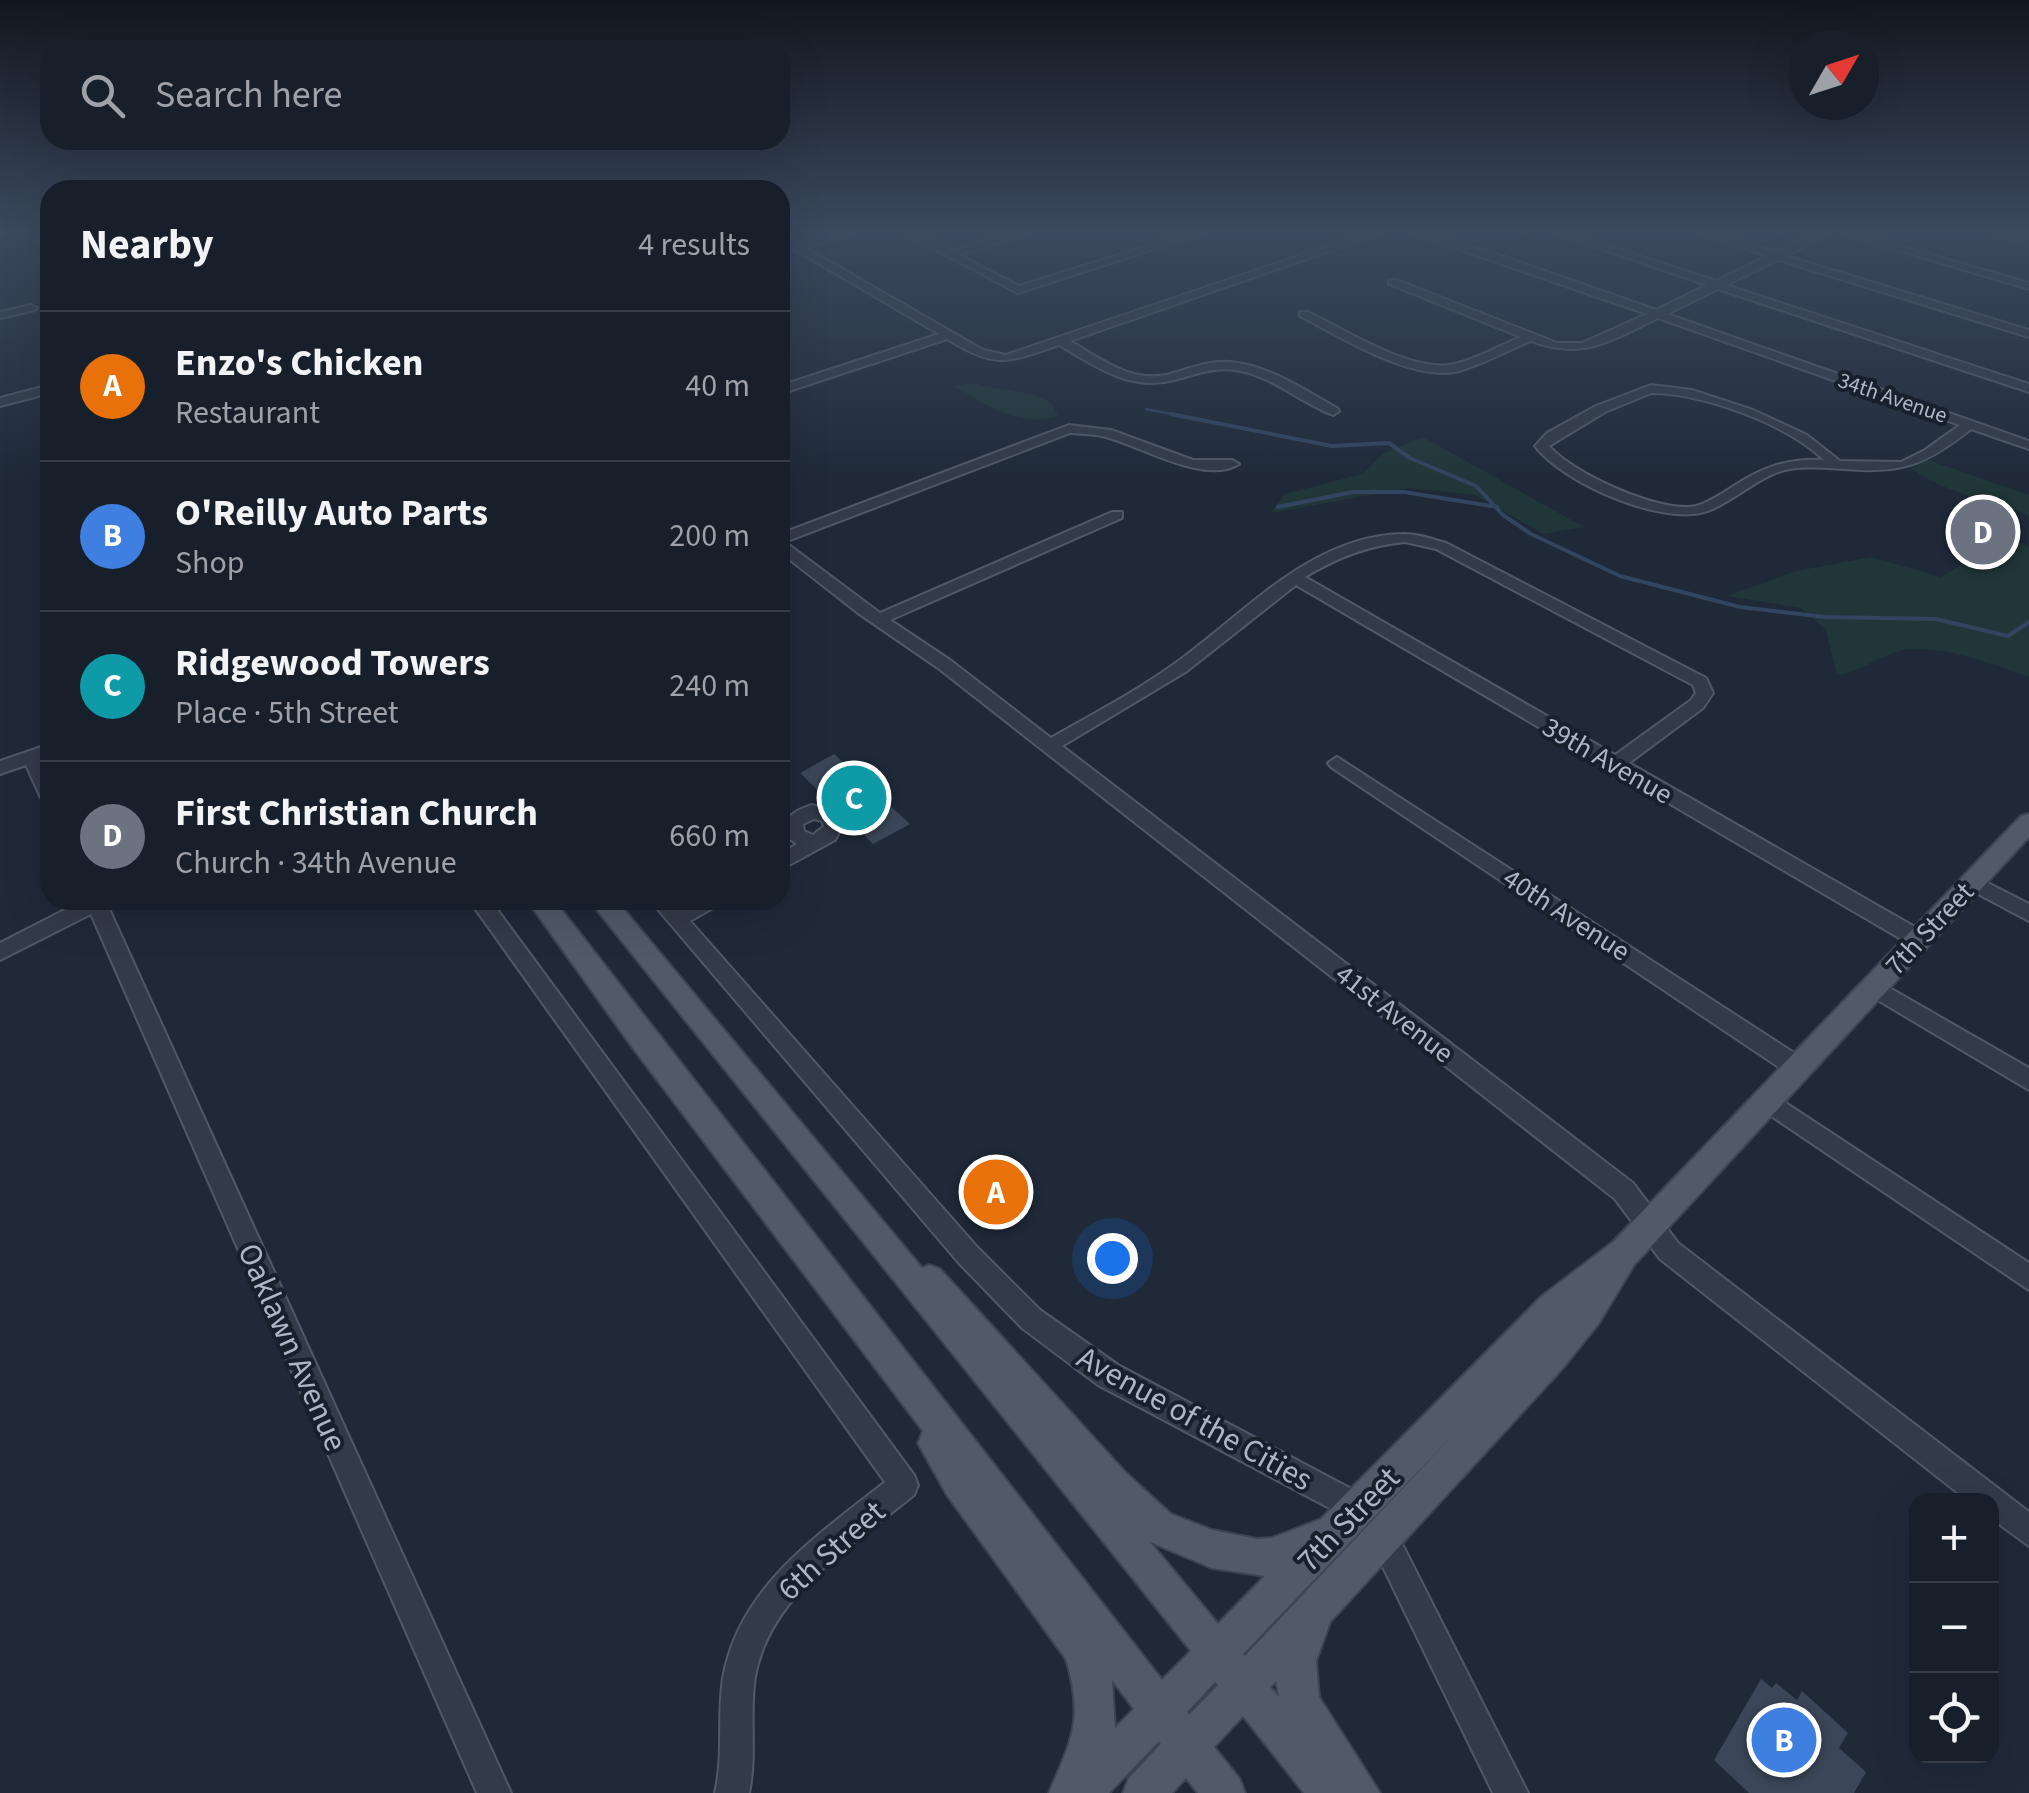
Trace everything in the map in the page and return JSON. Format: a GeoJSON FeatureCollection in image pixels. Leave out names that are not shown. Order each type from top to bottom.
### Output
{"type":"FeatureCollection","features":[{"type":"Feature","properties":{"kind":"main road","name":"7th Street"},"geometry":{"type":"LineString","coordinates":[[1080,1793],[1554,1307],[1624,1254],[2029,822]]}},
{"type":"Feature","properties":{"kind":"main road"},"geometry":{"type":"LineString","coordinates":[[548,910],[1224,1793]]}},
{"type":"Feature","properties":{"kind":"main road"},"geometry":{"type":"LineString","coordinates":[[610,910],[1331,1793]]}},
{"type":"Feature","properties":{"kind":"main road"},"geometry":{"type":"LineString","coordinates":[[828,1179],[951,1302],[1103,1474],[1158,1527],[1212,1549],[1257,1558],[1272,1557],[1350,1519]]}},
{"type":"Feature","properties":{"kind":"main road","name":"7th Street"},"geometry":{"type":"LineString","coordinates":[[1144,1793],[1386,1537],[1597,1302],[1624,1254]]}},
{"type":"Feature","properties":{"kind":"main road"},"geometry":{"type":"LineString","coordinates":[[874,1340],[960,1482],[1083,1649],[1095,1688],[1095,1736],[1070,1793]]}},
{"type":"Feature","properties":{"kind":"main road"},"geometry":{"type":"LineString","coordinates":[[1323,1602],[1296,1658],[1299,1692],[1327,1754],[1359,1793]]}},
{"type":"Feature","properties":{"kind":"street"},"geometry":{"type":"LineString","coordinates":[[918,317],[984,356],[1000,359],[1135,317]]}},
{"type":"Feature","properties":{"kind":"street"},"geometry":{"type":"LineString","coordinates":[[1310,317],[1414,364],[1443,370],[1530,337]]}},
{"type":"Feature","properties":{"kind":"street"},"geometry":{"type":"LineString","coordinates":[[1479,317],[1571,348],[1590,346],[1651,317]]}},
{"type":"Feature","properties":{"kind":"street","name":"34th Avenue"},"geometry":{"type":"LineString","coordinates":[[1665,317],[2029,446]]}},
{"type":"Feature","properties":{"kind":"street"},"geometry":{"type":"LineString","coordinates":[[1814,317],[2029,388]]}},
{"type":"Feature","properties":{"kind":"street"},"geometry":{"type":"LineString","coordinates":[[1973,317],[2029,334]]}},
{"type":"Feature","properties":{"kind":"street"},"geometry":{"type":"LineString","coordinates":[[790,387],[948,334]]}},
{"type":"Feature","properties":{"kind":"street"},"geometry":{"type":"LineString","coordinates":[[1062,342],[1122,374],[1142,380],[1162,380],[1201,366],[1241,367],[1333,411]]}},
{"type":"Feature","properties":{"kind":"street"},"geometry":{"type":"LineString","coordinates":[[1835,462],[1822,448],[1799,436],[1694,394],[1662,388],[1636,394],[1552,436],[1542,446],[1549,459],[1566,468],[1646,504],[1683,512],[1705,506],[1768,471],[1792,464],[1904,465],[1969,424]]}},
{"type":"Feature","properties":{"kind":"street"},"geometry":{"type":"LineString","coordinates":[[0,402],[40,391]]}},
{"type":"Feature","properties":{"kind":"street"},"geometry":{"type":"LineString","coordinates":[[790,538],[1069,429],[1106,433],[1186,462],[1232,464]]}},
{"type":"Feature","properties":{"kind":"street"},"geometry":{"type":"LineString","coordinates":[[878,620],[1117,516]]}},
{"type":"Feature","properties":{"kind":"street"},"geometry":{"type":"LineString","coordinates":[[1049,746],[1173,673],[1322,559],[1349,547],[1419,538],[1682,670],[1704,687],[1697,704],[1615,764]]}},
{"type":"Feature","properties":{"kind":"street","name":"41st Avenue"},"geometry":{"type":"LineString","coordinates":[[790,550],[878,620],[944,664],[1624,1191],[1669,1251],[1981,1493]]}},
{"type":"Feature","properties":{"kind":"street","name":"39th Avenue"},"geometry":{"type":"LineString","coordinates":[[1296,579],[1920,940]]}},
{"type":"Feature","properties":{"kind":"street"},"geometry":{"type":"LineString","coordinates":[[0,768],[40,753]]}},
{"type":"Feature","properties":{"kind":"street","name":"40th Avenue"},"geometry":{"type":"LineString","coordinates":[[1337,763],[1797,1067]]}},
{"type":"Feature","properties":{"kind":"street"},"geometry":{"type":"LineString","coordinates":[[790,857],[810,842]]}},
{"type":"Feature","properties":{"kind":"street"},"geometry":{"type":"LineString","coordinates":[[1972,882],[2029,913]]}},
{"type":"Feature","properties":{"kind":"street"},"geometry":{"type":"LineString","coordinates":[[0,952],[81,910]]}},
{"type":"Feature","properties":{"kind":"street","name":"Oaklawn Avenue"},"geometry":{"type":"LineString","coordinates":[[100,910],[494,1793]]}},
{"type":"Feature","properties":{"kind":"street","name":"6th Street"},"geometry":{"type":"LineString","coordinates":[[485,910],[904,1485],[778,1592],[754,1628],[738,1679],[739,1748],[732,1793]]}},
{"type":"Feature","properties":{"kind":"street","name":"Avenue of the Cities"},"geometry":{"type":"LineString","coordinates":[[668,910],[968,1255],[1030,1319],[1108,1375],[1386,1537],[1510,1793]]}},
{"type":"Feature","properties":{"kind":"street"},"geometry":{"type":"LineString","coordinates":[[1874,986],[2029,1080]]}},
{"type":"Feature","properties":{"kind":"street"},"geometry":{"type":"LineString","coordinates":[[1768,1102],[2029,1278]]}},
{"type":"Feature","properties":{"kind":"street","name":"41st Avenue"},"geometry":{"type":"LineString","coordinates":[[1999,1507],[2029,1530]]}},
{"type":"Feature","properties":{"kind":"green space"},"geometry":{"type":"Polygon","coordinates":[[[975,383],[1051,402],[1058,416],[1017,417],[955,386],[975,383]]]}},
{"type":"Feature","properties":{"kind":"green space"},"geometry":{"type":"Polygon","coordinates":[[[1423,437],[1584,527],[1543,534],[1475,495],[1409,488],[1270,513],[1285,494],[1362,474],[1384,453],[1423,437]]]}},
{"type":"Feature","properties":{"kind":"green space"},"geometry":{"type":"Polygon","coordinates":[[[1928,460],[2029,495],[2029,516],[1954,491],[1911,468],[1928,460]]]}},
{"type":"Feature","properties":{"kind":"green space"},"geometry":{"type":"Polygon","coordinates":[[[2022,543],[2029,547],[2029,677],[1926,649],[1896,652],[1837,675],[1826,630],[1801,608],[1727,596],[1796,571],[1871,557],[1941,577],[1973,557],[2022,543]]]}},
{"type":"Feature","properties":{"kind":"building"},"geometry":{"type":"Polygon","coordinates":[[[1983,516],[2011,527],[1978,554],[1949,542],[1983,516]]]}},
{"type":"Feature","properties":{"kind":"building"},"geometry":{"type":"Polygon","coordinates":[[[834,754],[910,824],[873,844],[800,773],[834,754]]]}},
{"type":"Feature","properties":{"kind":"building"},"geometry":{"type":"Polygon","coordinates":[[[984,1165],[1027,1201],[1007,1220],[965,1182],[984,1165]]]}},
{"type":"Feature","properties":{"kind":"building"},"geometry":{"type":"Polygon","coordinates":[[[1761,1679],[1772,1688],[1776,1683],[1797,1700],[1802,1691],[1848,1733],[1839,1748],[1866,1772],[1854,1793],[1749,1793],[1714,1760],[1761,1679]]]}},
{"type":"Feature","properties":{"kind":"waterway"},"geometry":{"type":"LineString","coordinates":[[1146,409],[1183,416]]}},
{"type":"Feature","properties":{"kind":"waterway"},"geometry":{"type":"LineString","coordinates":[[1171,414],[1332,446],[1389,443],[1410,458],[1476,486],[1495,507]]}},
{"type":"Feature","properties":{"kind":"waterway"},"geometry":{"type":"LineString","coordinates":[[1278,507],[1353,492],[1404,492],[1495,507]]}},
{"type":"Feature","properties":{"kind":"waterway"},"geometry":{"type":"LineString","coordinates":[[1495,507],[1531,534],[1620,576],[1740,607],[1825,617],[1936,619],[2008,636],[2029,622]]}},
{"type":"Feature","properties":{"kind":"place","name":"First Christian Church"},"geometry":{"type":"Point","coordinates":[1983,532]}},
{"type":"Feature","properties":{"kind":"place","name":"Ridgewood Towers"},"geometry":{"type":"Point","coordinates":[854,798]}},
{"type":"Feature","properties":{"kind":"place","name":"Enzo's Chicken"},"geometry":{"type":"Point","coordinates":[996,1192]}},
{"type":"Feature","properties":{"kind":"place","name":"O'Reilly Auto Parts"},"geometry":{"type":"Point","coordinates":[1784,1740]}}]}
